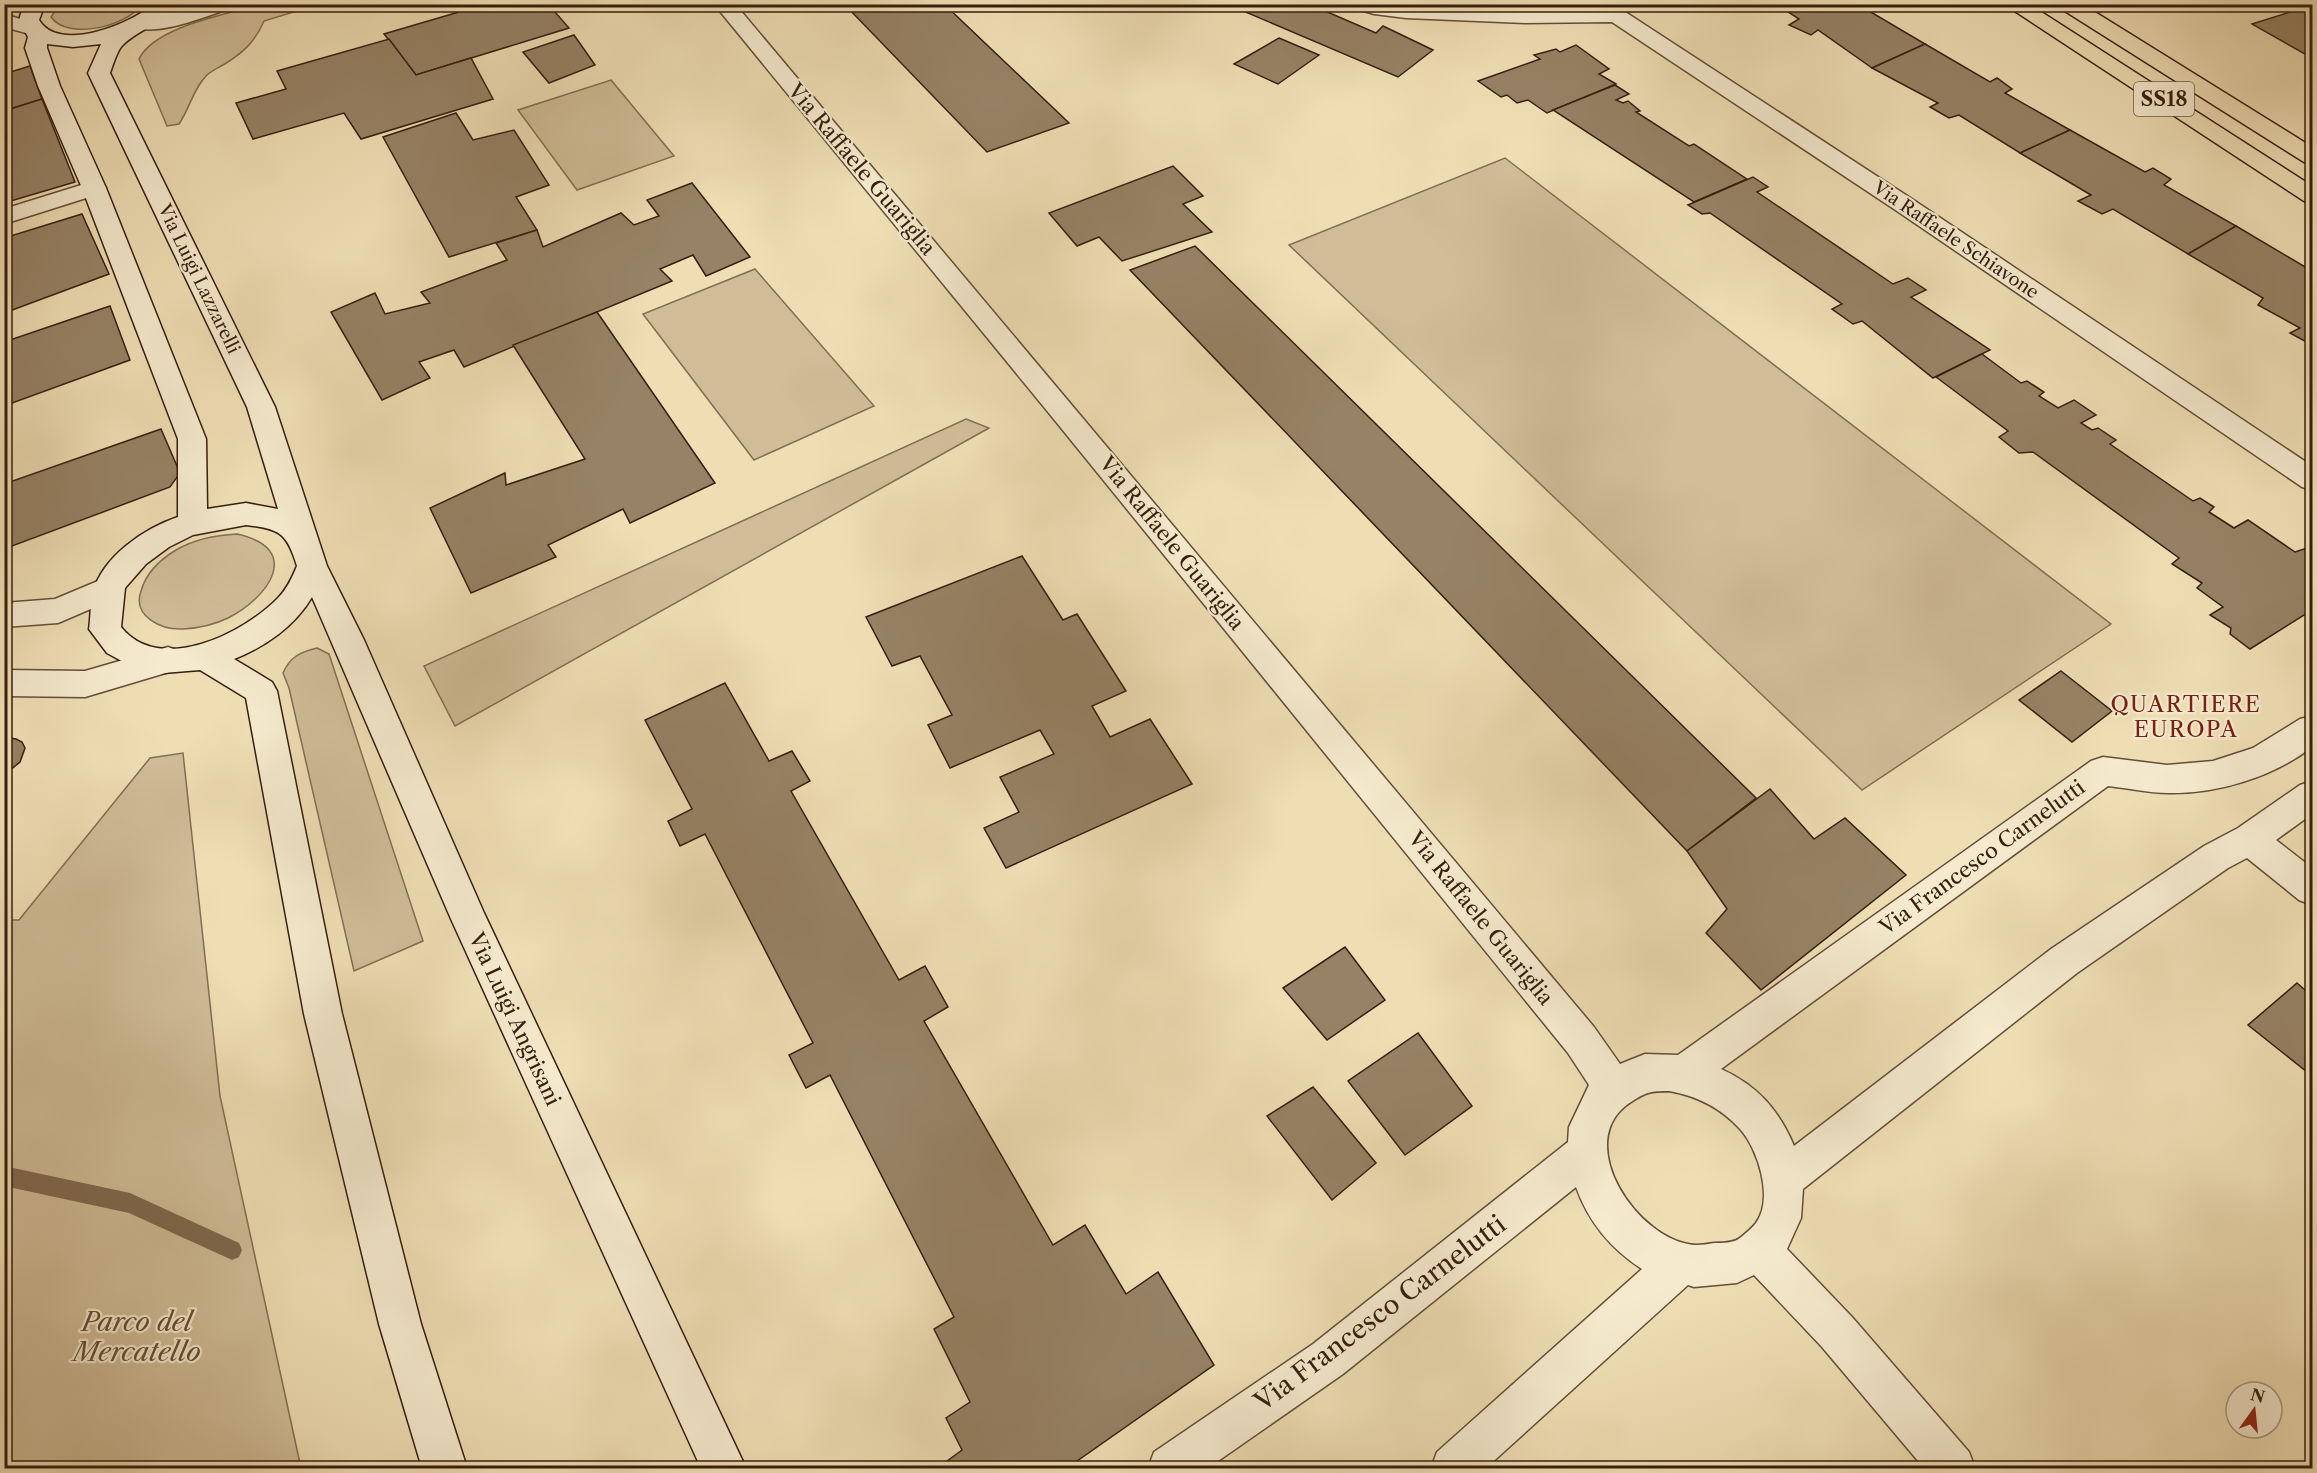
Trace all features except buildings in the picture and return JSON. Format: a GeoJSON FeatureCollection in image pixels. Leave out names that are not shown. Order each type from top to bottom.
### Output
{"type":"FeatureCollection","features":[{"type":"Feature","properties":{"kind":"highway","name":"SS18"},"geometry":{"type":"LineString","coordinates":[[2014,4],[2313,196]]}},
{"type":"Feature","properties":{"kind":"highway","name":"SS18"},"geometry":{"type":"LineString","coordinates":[[2067,4],[2313,158]]}},
{"type":"Feature","properties":{"kind":"street"},"geometry":{"type":"LineString","coordinates":[[35,4],[26,18],[49,86],[94,188],[192,439],[193,524]]}},
{"type":"Feature","properties":{"kind":"street","name":"Via Luigi Lazzarelli"},"geometry":{"type":"LineString","coordinates":[[167,4],[110,46],[99,73],[261,407],[307,551]]}},
{"type":"Feature","properties":{"kind":"street"},"geometry":{"type":"LineString","coordinates":[[4,20],[54,42],[76,42],[177,18],[224,4]]}},
{"type":"Feature","properties":{"kind":"street","name":"Via Raffaele Guariglia"},"geometry":{"type":"LineString","coordinates":[[724,4],[1075,425],[1574,1031],[1613,1087]]}},
{"type":"Feature","properties":{"kind":"street"},"geometry":{"type":"LineString","coordinates":[[1361,4],[1381,10],[1406,12],[1525,17],[1607,10]]}},
{"type":"Feature","properties":{"kind":"street"},"geometry":{"type":"LineString","coordinates":[[1406,12],[1452,11],[1486,4]]}},
{"type":"Feature","properties":{"kind":"street","name":"Via Raffaele Schiavone"},"geometry":{"type":"LineString","coordinates":[[1607,10],[1906,206],[2313,480]]}},
{"type":"Feature","properties":{"kind":"street"},"geometry":{"type":"LineString","coordinates":[[4,217],[94,188]]}},
{"type":"Feature","properties":{"kind":"street"},"geometry":{"type":"LineString","coordinates":[[4,683],[85,684],[168,660],[204,656],[235,645],[263,630],[301,590],[307,551],[288,524],[268,517],[246,514],[193,524],[167,535],[143,550],[124,568],[110,588],[105,629],[118,645],[139,657],[168,660]]}},
{"type":"Feature","properties":{"kind":"street","name":"Via Luigi Angrisani"},"geometry":{"type":"LineString","coordinates":[[307,551],[469,919],[724,1468]]}},
{"type":"Feature","properties":{"kind":"street"},"geometry":{"type":"LineString","coordinates":[[4,615],[58,610],[110,588]]}},
{"type":"Feature","properties":{"kind":"street"},"geometry":{"type":"LineString","coordinates":[[204,656],[261,691],[323,1014],[400,1324],[444,1468]]}},
{"type":"Feature","properties":{"kind":"street","name":"Via Francesco Carnelutti"},"geometry":{"type":"LineString","coordinates":[[1683,1074],[2103,771],[2176,779],[2243,770],[2295,742],[2313,729]]}},
{"type":"Feature","properties":{"kind":"street"},"geometry":{"type":"LineString","coordinates":[[1785,1179],[2064,961],[2216,857],[2250,839],[2313,795]]}},
{"type":"Feature","properties":{"kind":"street"},"geometry":{"type":"LineString","coordinates":[[2250,839],[2313,889]]}},
{"type":"Feature","properties":{"kind":"street"},"geometry":{"type":"LineString","coordinates":[[1669,1072],[1683,1074],[1701,1078],[1731,1094],[1757,1118],[1775,1147],[1785,1179],[1784,1210],[1771,1237],[1749,1258],[1719,1268],[1686,1266],[1653,1253],[1623,1230],[1600,1200],[1588,1168],[1587,1137],[1596,1108],[1613,1087],[1639,1074],[1669,1072]]}},
{"type":"Feature","properties":{"kind":"street","name":"Via Francesco Carnelutti"},"geometry":{"type":"LineString","coordinates":[[1170,1468],[1328,1359],[1587,1153]]}},
{"type":"Feature","properties":{"kind":"street"},"geometry":{"type":"LineString","coordinates":[[1758,1249],[1837,1332],[1953,1468]]}},
{"type":"Feature","properties":{"kind":"street"},"geometry":{"type":"LineString","coordinates":[[1453,1468],[1681,1263]]}},
{"type":"Feature","properties":{"kind":"green space"},"geometry":{"type":"Polygon","coordinates":[[[262,4],[291,5],[297,11],[264,21],[248,46],[202,80],[179,124],[167,126],[139,59],[160,38],[176,30],[262,4]]]}},
{"type":"Feature","properties":{"kind":"green space"},"geometry":{"type":"Polygon","coordinates":[[[59,5],[141,5],[134,13],[111,24],[83,29],[59,24],[51,17],[59,5]]]}},
{"type":"Feature","properties":{"kind":"green space"},"geometry":{"type":"Polygon","coordinates":[[[611,80],[674,156],[577,190],[518,110],[611,80]]]}},
{"type":"Feature","properties":{"kind":"green space"},"geometry":{"type":"Polygon","coordinates":[[[1505,158],[2111,624],[1862,790],[1289,245],[1505,158]]]}},
{"type":"Feature","properties":{"kind":"green space"},"geometry":{"type":"Polygon","coordinates":[[[755,269],[874,406],[754,460],[643,314],[755,269]]]}},
{"type":"Feature","properties":{"kind":"green space"},"geometry":{"type":"Polygon","coordinates":[[[966,419],[989,428],[455,726],[424,666],[966,419]]]}},
{"type":"Feature","properties":{"kind":"green space"},"geometry":{"type":"Polygon","coordinates":[[[237,534],[257,541],[269,551],[274,562],[273,574],[256,599],[228,618],[195,628],[166,627],[145,615],[139,600],[141,591],[146,578],[160,562],[176,550],[198,540],[237,534]]]}},
{"type":"Feature","properties":{"kind":"green space"},"geometry":{"type":"Polygon","coordinates":[[[317,648],[329,654],[423,941],[354,971],[289,688],[283,673],[296,656],[317,648]]]}},
{"type":"Feature","properties":{"kind":"green space","name":"Parco del Mercatello"},"geometry":{"type":"Polygon","coordinates":[[[183,753],[220,1096],[301,1468],[5,1468],[5,920],[19,920],[150,758],[183,753]]]}},
{"type":"Feature","properties":{"kind":"waterway"},"geometry":{"type":"LineString","coordinates":[[4,1176],[130,1203],[232,1250]]}},
{"type":"Feature","properties":{"kind":"district","name":"QUARTIERE EUROPA"},"geometry":{"type":"Point","coordinates":[2186,716]}}]}
